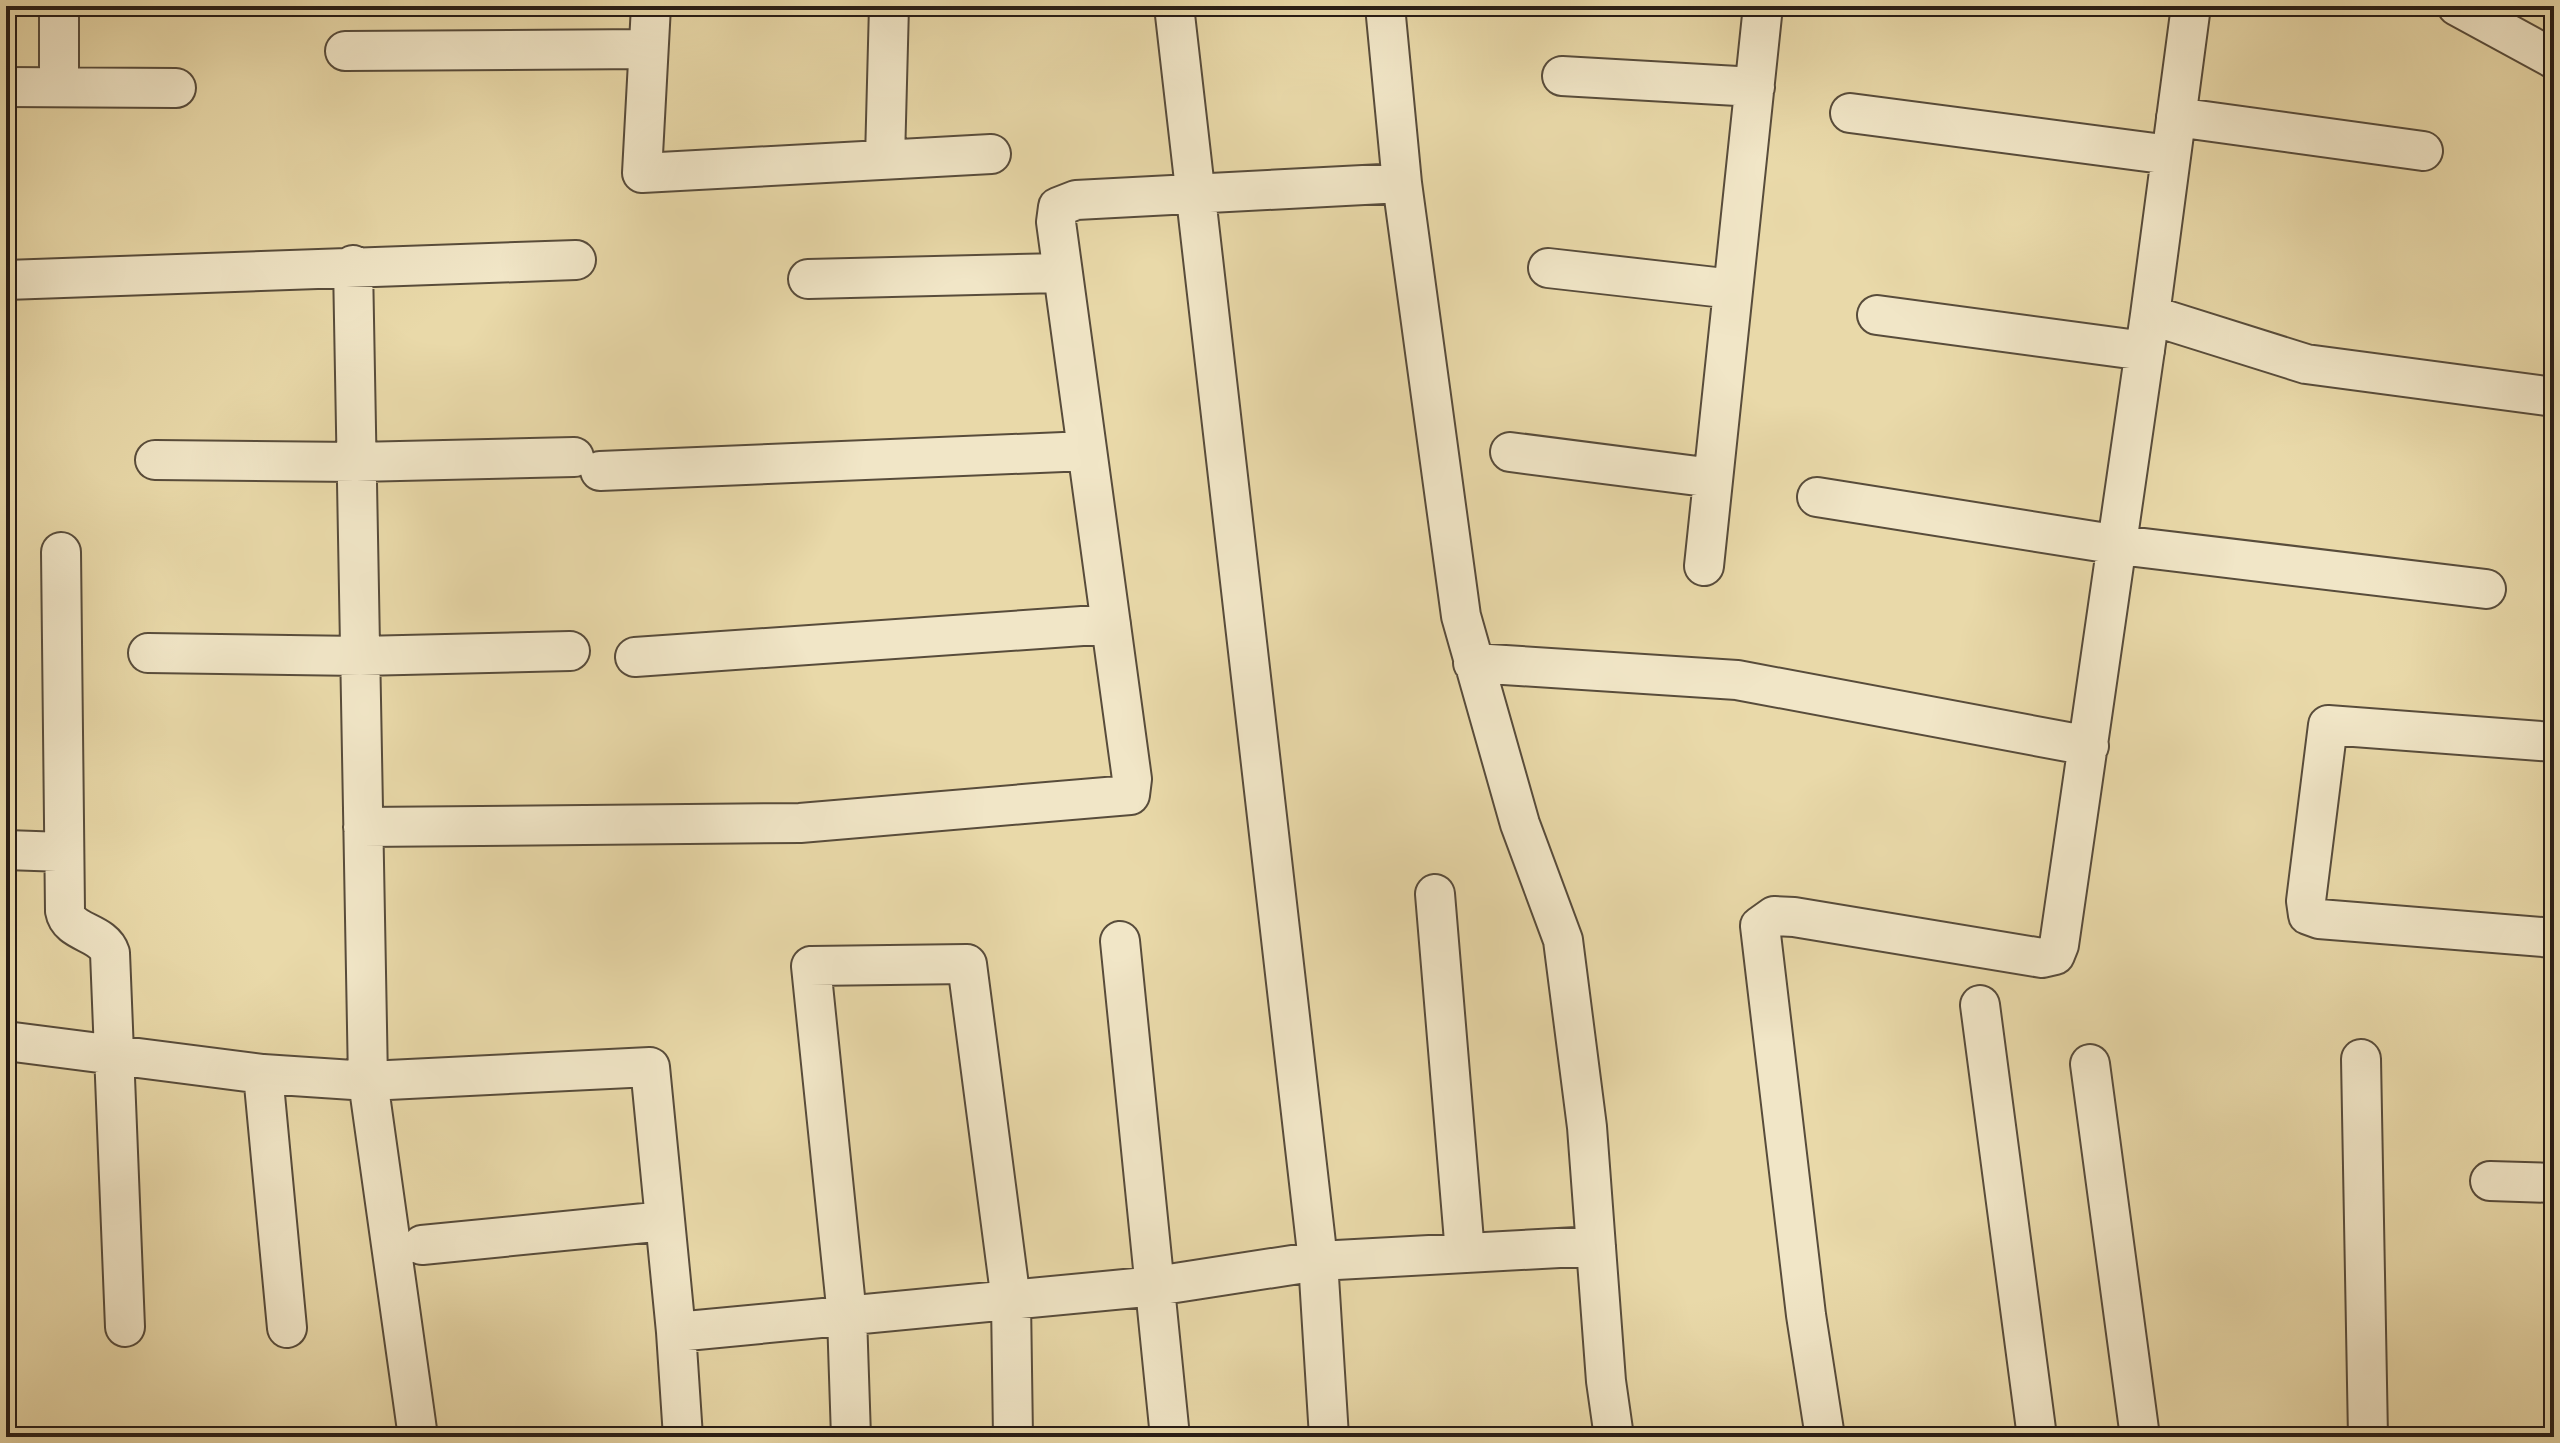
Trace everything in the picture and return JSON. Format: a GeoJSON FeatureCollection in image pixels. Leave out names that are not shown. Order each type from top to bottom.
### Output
{"type":"FeatureCollection","features":[{"type":"Feature","properties":{"kind":"street"},"geometry":{"type":"LineString","coordinates":[[59,6],[59,87]]}},
{"type":"Feature","properties":{"kind":"street"},"geometry":{"type":"LineString","coordinates":[[651,6],[642,173],[991,154]]}},
{"type":"Feature","properties":{"kind":"street"},"geometry":{"type":"LineString","coordinates":[[885,159],[889,6]]}},
{"type":"Feature","properties":{"kind":"street"},"geometry":{"type":"LineString","coordinates":[[1174,6],[1318,1261],[1329,1437]]}},
{"type":"Feature","properties":{"kind":"street"},"geometry":{"type":"LineString","coordinates":[[1385,6],[1402,183],[1461,616],[1520,824],[1563,940],[1587,1127],[1606,1381],[1614,1437]]}},
{"type":"Feature","properties":{"kind":"street"},"geometry":{"type":"LineString","coordinates":[[1704,566],[1763,6]]}},
{"type":"Feature","properties":{"kind":"street"},"geometry":{"type":"LineString","coordinates":[[1825,1437],[1804,1299],[1760,926],[1774,916],[1794,917],[2042,958],[2055,955],[2059,945],[2119,545],[2191,6]]}},
{"type":"Feature","properties":{"kind":"street"},"geometry":{"type":"LineString","coordinates":[[2479,12],[2554,59]]}},
{"type":"Feature","properties":{"kind":"street"},"geometry":{"type":"LineString","coordinates":[[345,51],[648,49]]}},
{"type":"Feature","properties":{"kind":"street"},"geometry":{"type":"LineString","coordinates":[[1562,76],[1755,87]]}},
{"type":"Feature","properties":{"kind":"street"},"geometry":{"type":"LineString","coordinates":[[6,87],[176,88]]}},
{"type":"Feature","properties":{"kind":"street"},"geometry":{"type":"LineString","coordinates":[[1850,113],[2170,155]]}},
{"type":"Feature","properties":{"kind":"street"},"geometry":{"type":"LineString","coordinates":[[2176,117],[2423,151]]}},
{"type":"Feature","properties":{"kind":"street"},"geometry":{"type":"LineString","coordinates":[[363,827],[800,823],[1130,795],[1132,779],[1062,273],[1056,222],[1058,207],[1076,200],[1402,183]]}},
{"type":"Feature","properties":{"kind":"street"},"geometry":{"type":"LineString","coordinates":[[6,280],[353,265],[576,260]]}},
{"type":"Feature","properties":{"kind":"street"},"geometry":{"type":"LineString","coordinates":[[353,265],[368,1081],[418,1437]]}},
{"type":"Feature","properties":{"kind":"street"},"geometry":{"type":"LineString","coordinates":[[1548,268],[1733,289]]}},
{"type":"Feature","properties":{"kind":"street"},"geometry":{"type":"LineString","coordinates":[[808,279],[1062,273]]}},
{"type":"Feature","properties":{"kind":"street"},"geometry":{"type":"LineString","coordinates":[[1877,315],[2148,333],[2306,364],[2554,397]]}},
{"type":"Feature","properties":{"kind":"street"},"geometry":{"type":"LineString","coordinates":[[155,460],[587,464],[1087,451]]}},
{"type":"Feature","properties":{"kind":"street"},"geometry":{"type":"LineString","coordinates":[[1510,452],[1713,478]]}},
{"type":"Feature","properties":{"kind":"street"},"geometry":{"type":"LineString","coordinates":[[1817,497],[2119,545],[2486,589]]}},
{"type":"Feature","properties":{"kind":"street"},"geometry":{"type":"LineString","coordinates":[[61,552],[66,918],[108,945],[110,953],[125,1327]]}},
{"type":"Feature","properties":{"kind":"street"},"geometry":{"type":"LineString","coordinates":[[635,657],[1111,624]]}},
{"type":"Feature","properties":{"kind":"street"},"geometry":{"type":"LineString","coordinates":[[148,653],[360,656],[570,651]]}},
{"type":"Feature","properties":{"kind":"street"},"geometry":{"type":"LineString","coordinates":[[1473,663],[1724,678],[2089,746]]}},
{"type":"Feature","properties":{"kind":"street"},"geometry":{"type":"LineString","coordinates":[[2554,742],[2328,725],[2306,901],[2308,915],[2319,919],[2554,938]]}},
{"type":"Feature","properties":{"kind":"street"},"geometry":{"type":"LineString","coordinates":[[6,850],[64,852]]}},
{"type":"Feature","properties":{"kind":"street"},"geometry":{"type":"LineString","coordinates":[[1435,894],[1465,1253]]}},
{"type":"Feature","properties":{"kind":"street"},"geometry":{"type":"LineString","coordinates":[[1120,941],[1170,1437]]}},
{"type":"Feature","properties":{"kind":"street"},"geometry":{"type":"LineString","coordinates":[[851,1437],[847,1316],[811,966],[967,964],[1011,1301],[1013,1437]]}},
{"type":"Feature","properties":{"kind":"street"},"geometry":{"type":"LineString","coordinates":[[1980,1005],[2037,1437]]}},
{"type":"Feature","properties":{"kind":"street"},"geometry":{"type":"LineString","coordinates":[[6,1041],[263,1074],[368,1081],[650,1067],[683,1437]]}},
{"type":"Feature","properties":{"kind":"street"},"geometry":{"type":"LineString","coordinates":[[2361,1059],[2368,1437]]}},
{"type":"Feature","properties":{"kind":"street"},"geometry":{"type":"LineString","coordinates":[[2090,1064],[2140,1437]]}},
{"type":"Feature","properties":{"kind":"street"},"geometry":{"type":"LineString","coordinates":[[263,1074],[287,1328]]}},
{"type":"Feature","properties":{"kind":"street"},"geometry":{"type":"LineString","coordinates":[[2490,1181],[2554,1183]]}},
{"type":"Feature","properties":{"kind":"street"},"geometry":{"type":"LineString","coordinates":[[422,1245],[665,1221]]}},
{"type":"Feature","properties":{"kind":"street"},"geometry":{"type":"LineString","coordinates":[[676,1332],[1156,1286],[1318,1261],[1596,1246]]}}]}
